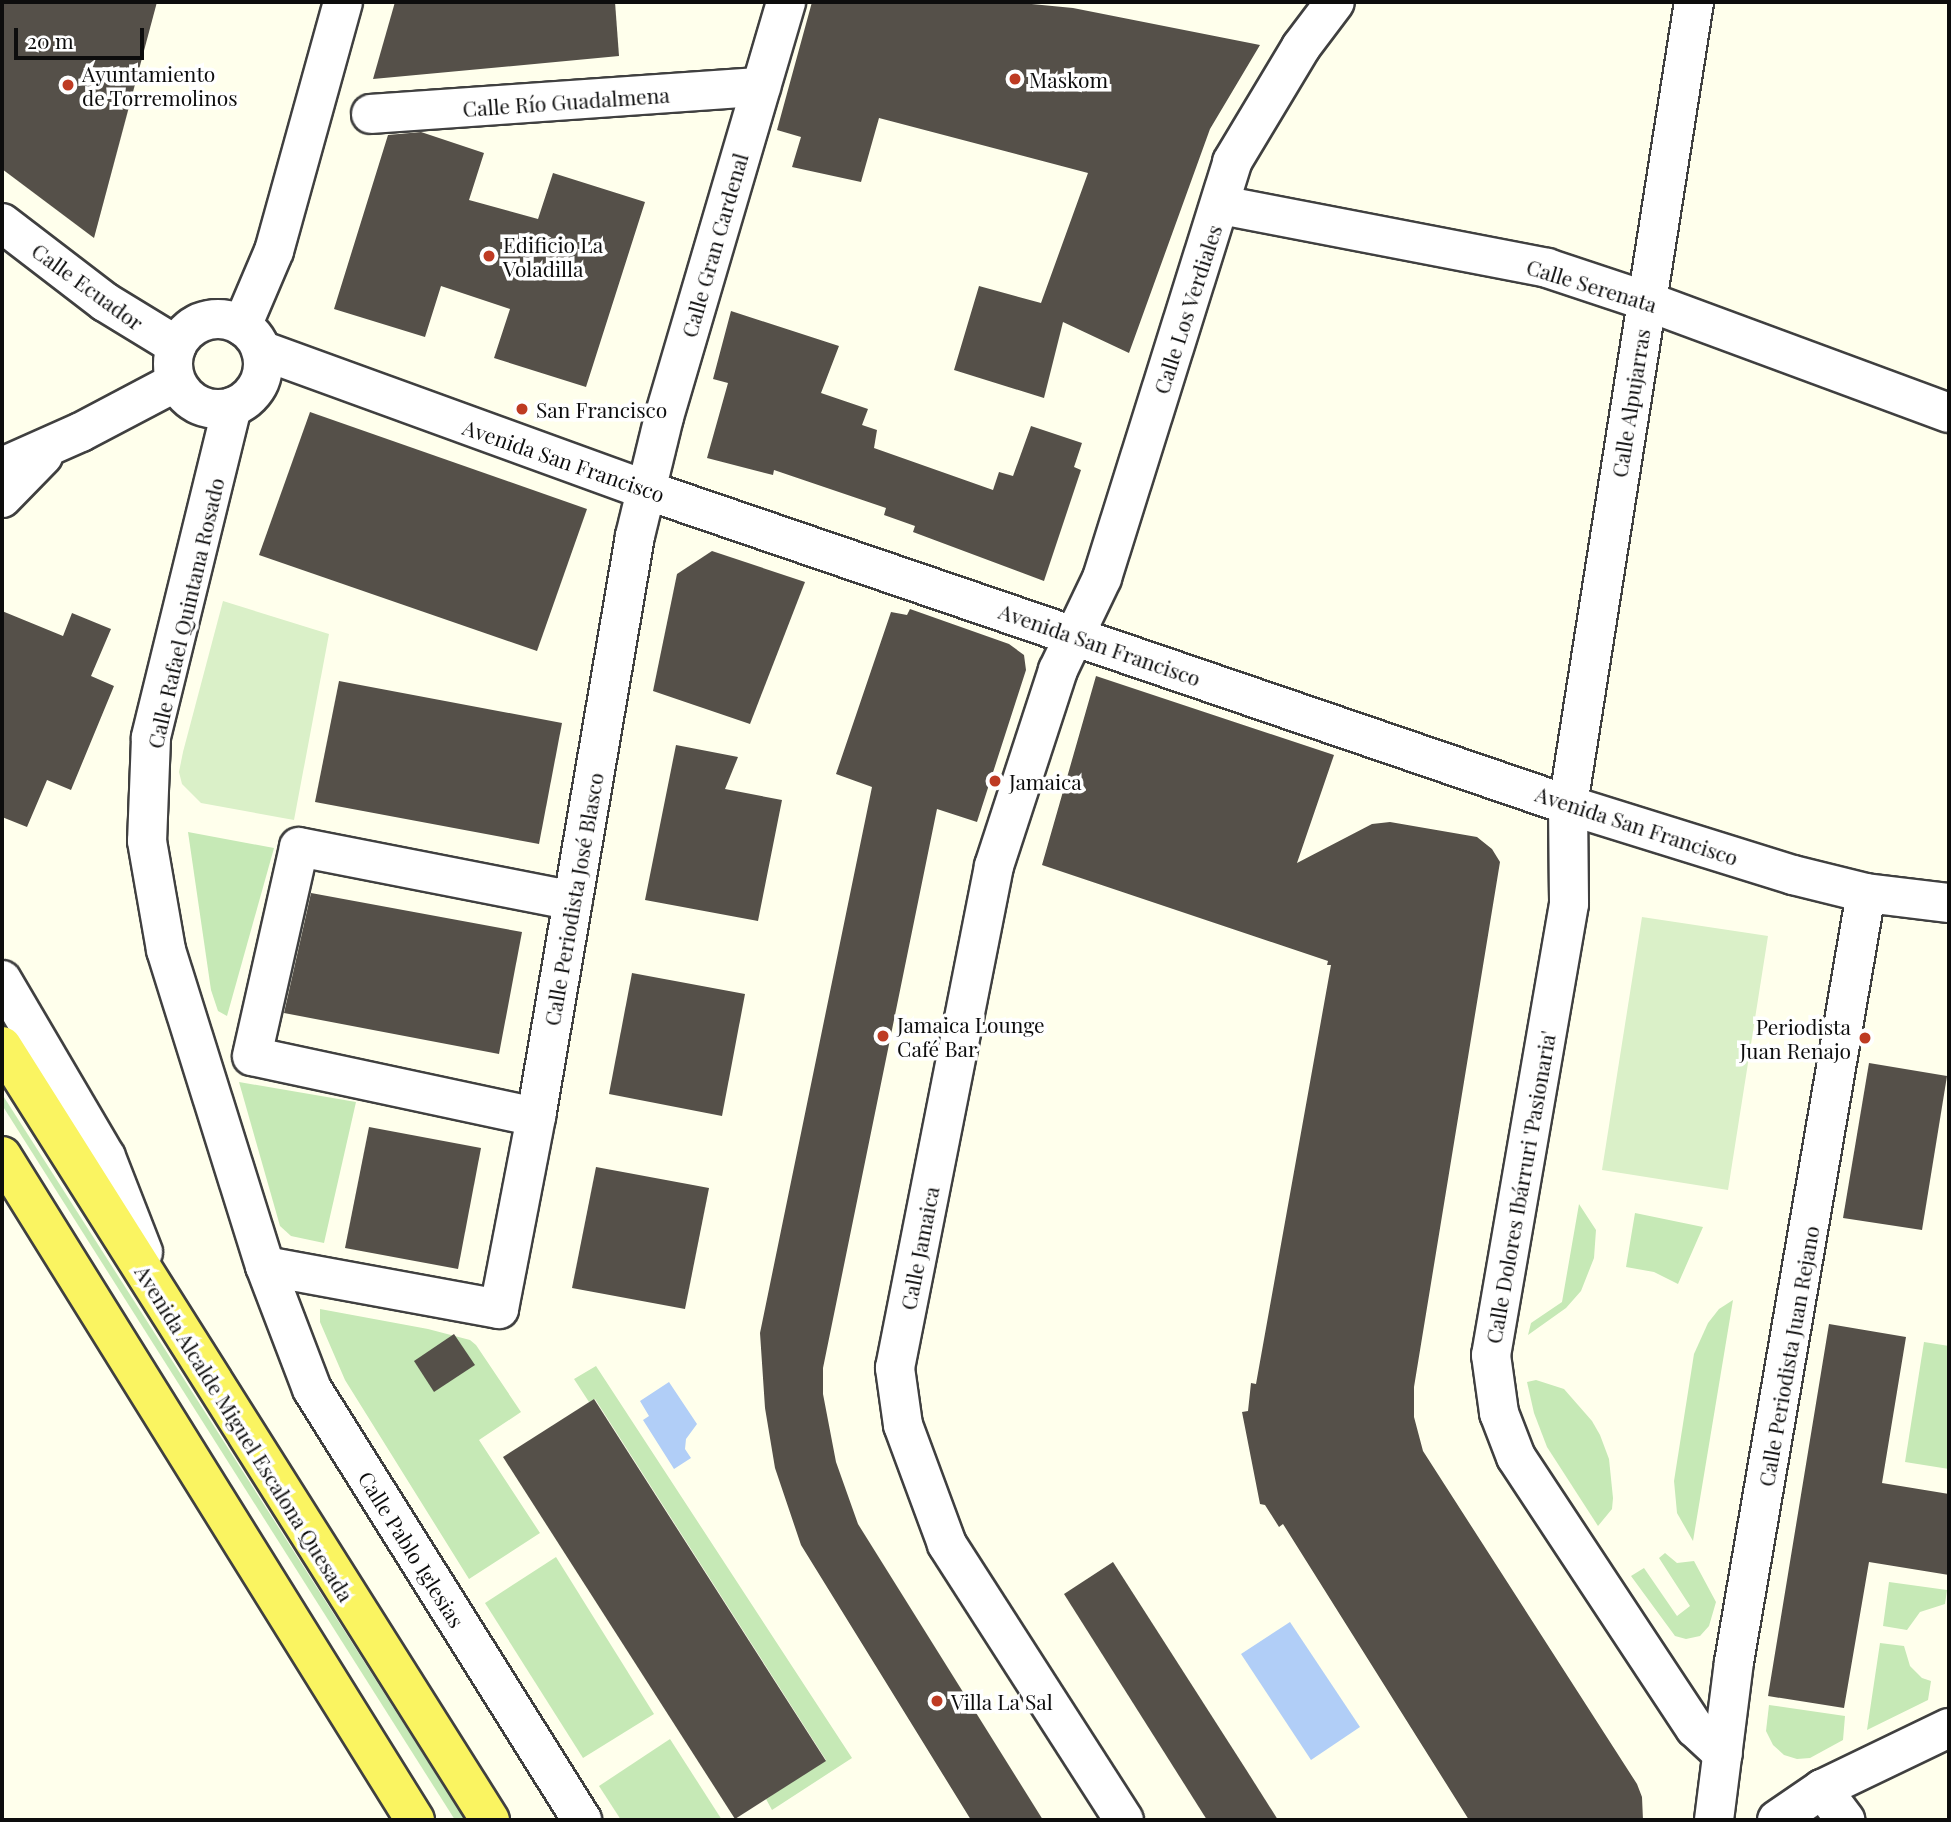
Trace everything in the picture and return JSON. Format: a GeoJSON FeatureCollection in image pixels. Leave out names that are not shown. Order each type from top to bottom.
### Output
{"type":"FeatureCollection","features":[{"type":"Feature","properties":{"kind":"main road","name":"Avenida Alcalde Miguel Escalona Quesada"},"geometry":{"type":"LineString","coordinates":[[2,1046],[490,1820]]}},
{"type":"Feature","properties":{"kind":"main road"},"geometry":{"type":"LineString","coordinates":[[2,1156],[415,1820]]}},
{"type":"Feature","properties":{"kind":"street"},"geometry":{"type":"LineString","coordinates":[[252,338],[228,320],[212,319],[197,324],[185,333],[176,364],[190,400],[202,407],[218,410],[232,407],[246,399],[256,388],[262,373],[252,338],[343,2]]}},
{"type":"Feature","properties":{"kind":"street","name":"Calle Gran Cardenal"},"geometry":{"type":"LineString","coordinates":[[646,490],[786,2]]}},
{"type":"Feature","properties":{"kind":"street","name":"Calle Los Verdiales"},"geometry":{"type":"LineString","coordinates":[[1074,634],[1102,578],[1221,205],[1232,162],[1301,47],[1335,2]]}},
{"type":"Feature","properties":{"kind":"street","name":"Calle Alpujarras"},"geometry":{"type":"LineString","coordinates":[[1568,805],[1694,2]]}},
{"type":"Feature","properties":{"kind":"street","name":"Calle Río Guadalmena"},"geometry":{"type":"LineString","coordinates":[[371,114],[761,87]]}},
{"type":"Feature","properties":{"kind":"street","name":"Calle Serenata"},"geometry":{"type":"LineString","coordinates":[[1221,205],[1547,268],[1646,300],[1949,413]]}},
{"type":"Feature","properties":{"kind":"street","name":"Calle Ecuador"},"geometry":{"type":"LineString","coordinates":[[2,223],[105,302],[176,364]]}},
{"type":"Feature","properties":{"kind":"street","name":"Avenida San Francisco"},"geometry":{"type":"LineString","coordinates":[[252,338],[646,490],[1074,634],[1568,805],[1793,874],[1866,893],[1949,903]]}},
{"type":"Feature","properties":{"kind":"street"},"geometry":{"type":"LineString","coordinates":[[2,467],[54,445],[176,364]]}},
{"type":"Feature","properties":{"kind":"street","name":"Calle Rafael Quintana Rosado"},"geometry":{"type":"LineString","coordinates":[[232,407],[151,738],[148,841],[166,950],[265,1266]]}},
{"type":"Feature","properties":{"kind":"street"},"geometry":{"type":"LineString","coordinates":[[2,446],[54,445]]}},
{"type":"Feature","properties":{"kind":"street"},"geometry":{"type":"LineString","coordinates":[[2,498],[54,445]]}},
{"type":"Feature","properties":{"kind":"street","name":"Calle Periodista José Blasco"},"geometry":{"type":"LineString","coordinates":[[265,1266],[499,1308],[536,1116],[646,490]]}},
{"type":"Feature","properties":{"kind":"street","name":"Calle Jamaica"},"geometry":{"type":"LineString","coordinates":[[1074,634],[1058,670],[994,866],[895,1368],[903,1425],[947,1544],[1124,1820]]}},
{"type":"Feature","properties":{"kind":"street","name":"Calle Dolores Ibárruri 'Pasionaria'"},"geometry":{"type":"LineString","coordinates":[[1568,805],[1569,904],[1491,1355],[1497,1399],[1516,1457],[1695,1728],[1723,1754]]}},
{"type":"Feature","properties":{"kind":"street"},"geometry":{"type":"LineString","coordinates":[[536,1116],[252,1056],[299,847],[573,901]]}},
{"type":"Feature","properties":{"kind":"street","name":"Calle Periodista Juan Rejano"},"geometry":{"type":"LineString","coordinates":[[1714,1820],[1734,1662],[1866,893]]}},
{"type":"Feature","properties":{"kind":"street"},"geometry":{"type":"LineString","coordinates":[[2,980],[106,1157],[163,1303]]}},
{"type":"Feature","properties":{"kind":"street","name":"Calle Pablo Iglesias"},"geometry":{"type":"LineString","coordinates":[[265,1266],[312,1389],[582,1820]]}},
{"type":"Feature","properties":{"kind":"street"},"geometry":{"type":"LineString","coordinates":[[1777,1820],[1822,1789],[1949,1728]]}},
{"type":"Feature","properties":{"kind":"street"},"geometry":{"type":"LineString","coordinates":[[1822,1789],[1845,1820]]}},
{"type":"Feature","properties":{"kind":"green space"},"geometry":{"type":"Polygon","coordinates":[[[223,601],[329,634],[294,820],[201,803],[182,784],[179,772],[183,752],[223,601]]]}},
{"type":"Feature","properties":{"kind":"green space"},"geometry":{"type":"Polygon","coordinates":[[[188,832],[274,848],[227,1016],[218,1011],[211,990],[188,832]]]}},
{"type":"Feature","properties":{"kind":"green space"},"geometry":{"type":"Polygon","coordinates":[[[1642,917],[1768,936],[1728,1190],[1602,1170],[1642,917]]]}},
{"type":"Feature","properties":{"kind":"green space"},"geometry":{"type":"Polygon","coordinates":[[[239,1082],[356,1102],[324,1243],[291,1236],[280,1226],[239,1082]]]}},
{"type":"Feature","properties":{"kind":"green space"},"geometry":{"type":"Polygon","coordinates":[[[2,1094],[465,1820],[455,1820],[2,1105],[2,1094]]]}},
{"type":"Feature","properties":{"kind":"green space"},"geometry":{"type":"Polygon","coordinates":[[[1579,1204],[1596,1230],[1594,1258],[1581,1291],[1566,1308],[1528,1335],[1531,1323],[1562,1302],[1579,1204]]]}},
{"type":"Feature","properties":{"kind":"green space"},"geometry":{"type":"Polygon","coordinates":[[[1635,1213],[1703,1227],[1678,1284],[1654,1272],[1626,1267],[1635,1213]]]}},
{"type":"Feature","properties":{"kind":"green space"},"geometry":{"type":"Polygon","coordinates":[[[1733,1300],[1693,1541],[1677,1513],[1674,1481],[1694,1354],[1708,1323],[1719,1309],[1733,1300]]]}},
{"type":"Feature","properties":{"kind":"green space"},"geometry":{"type":"Polygon","coordinates":[[[320,1309],[428,1329],[470,1340],[476,1345],[521,1412],[479,1440],[540,1533],[469,1579],[345,1380],[320,1322],[320,1309]]]}},
{"type":"Feature","properties":{"kind":"green space"},"geometry":{"type":"Polygon","coordinates":[[[1924,1342],[1949,1346],[1949,1469],[1905,1462],[1924,1342]]]}},
{"type":"Feature","properties":{"kind":"green space"},"geometry":{"type":"Polygon","coordinates":[[[596,1366],[852,1758],[772,1810],[766,1799],[826,1760],[595,1399],[589,1402],[574,1379],[596,1366]]]}},
{"type":"Feature","properties":{"kind":"green space"},"geometry":{"type":"Polygon","coordinates":[[[1536,1380],[1564,1389],[1592,1421],[1600,1435],[1609,1459],[1613,1498],[1612,1509],[1598,1526],[1547,1447],[1534,1413],[1527,1382],[1536,1380]]]}},
{"type":"Feature","properties":{"kind":"green space"},"geometry":{"type":"Polygon","coordinates":[[[1665,1553],[1677,1563],[1694,1561],[1716,1602],[1709,1626],[1700,1636],[1686,1639],[1675,1636],[1631,1576],[1644,1568],[1677,1616],[1690,1606],[1659,1558],[1665,1553]]]}},
{"type":"Feature","properties":{"kind":"green space"},"geometry":{"type":"Polygon","coordinates":[[[556,1557],[654,1714],[583,1758],[485,1603],[556,1557]]]}},
{"type":"Feature","properties":{"kind":"green space"},"geometry":{"type":"Polygon","coordinates":[[[1889,1582],[1947,1590],[1945,1604],[1920,1612],[1907,1630],[1883,1626],[1889,1582]]]}},
{"type":"Feature","properties":{"kind":"green space"},"geometry":{"type":"Polygon","coordinates":[[[1880,1643],[1904,1646],[1910,1666],[1922,1678],[1931,1681],[1928,1700],[1867,1730],[1880,1643]]]}},
{"type":"Feature","properties":{"kind":"green space"},"geometry":{"type":"Polygon","coordinates":[[[1769,1705],[1845,1716],[1843,1740],[1810,1758],[1797,1759],[1784,1755],[1773,1745],[1766,1731],[1769,1705]]]}},
{"type":"Feature","properties":{"kind":"green space"},"geometry":{"type":"Polygon","coordinates":[[[670,1739],[722,1820],[621,1820],[599,1786],[670,1739]]]}},
{"type":"Feature","properties":{"kind":"water"},"geometry":{"type":"Polygon","coordinates":[[[669,1382],[697,1424],[686,1439],[685,1449],[691,1458],[674,1469],[643,1420],[649,1416],[640,1401],[669,1382]]]}},
{"type":"Feature","properties":{"kind":"water"},"geometry":{"type":"Polygon","coordinates":[[[1290,1622],[1360,1727],[1311,1760],[1241,1654],[1290,1622]]]}},
{"type":"Feature","properties":{"kind":"building","name":"Ayuntamiento de Torremolinos"},"geometry":{"type":"Polygon","coordinates":[[[2,2],[157,2],[94,238],[2,169],[2,2]]]}},
{"type":"Feature","properties":{"kind":"building"},"geometry":{"type":"Polygon","coordinates":[[[395,2],[615,2],[619,56],[373,79],[395,2]]]}},
{"type":"Feature","properties":{"kind":"building","name":"Maskom"},"geometry":{"type":"Polygon","coordinates":[[[812,2],[1011,2],[1073,8],[1260,45],[1210,129],[1129,353],[1063,322],[1044,398],[954,370],[979,286],[1041,303],[1088,173],[879,118],[861,182],[792,167],[801,137],[777,130],[812,2]]]}},
{"type":"Feature","properties":{"kind":"building","name":"Edificio La Voladilla"},"geometry":{"type":"Polygon","coordinates":[[[421,132],[484,153],[469,200],[538,219],[553,173],[645,202],[586,387],[494,358],[510,309],[441,286],[425,337],[334,309],[388,135],[421,132]]]}},
{"type":"Feature","properties":{"kind":"building"},"geometry":{"type":"Polygon","coordinates":[[[731,311],[839,346],[821,393],[868,409],[862,425],[877,430],[874,448],[993,490],[999,472],[1013,476],[1031,426],[1082,443],[1074,467],[1081,470],[1044,581],[913,532],[915,526],[884,515],[886,508],[774,470],[773,475],[707,458],[728,383],[713,379],[731,311]]]}},
{"type":"Feature","properties":{"kind":"building"},"geometry":{"type":"Polygon","coordinates":[[[310,412],[587,509],[537,651],[259,555],[310,412]]]}},
{"type":"Feature","properties":{"kind":"building"},"geometry":{"type":"Polygon","coordinates":[[[712,551],[805,582],[750,724],[653,691],[677,574],[712,551]]]}},
{"type":"Feature","properties":{"kind":"building"},"geometry":{"type":"Polygon","coordinates":[[[910,609],[1009,644],[1024,655],[1026,670],[977,822],[937,809],[823,1368],[823,1394],[836,1462],[858,1524],[1043,1820],[971,1820],[801,1545],[775,1468],[765,1408],[760,1333],[872,787],[836,774],[891,612],[907,615],[910,609]]]}},
{"type":"Feature","properties":{"kind":"building"},"geometry":{"type":"Polygon","coordinates":[[[2,611],[63,636],[72,613],[111,629],[91,676],[114,686],[71,790],[47,780],[27,827],[2,817],[2,611]]]}},
{"type":"Feature","properties":{"kind":"building"},"geometry":{"type":"Polygon","coordinates":[[[1096,676],[1334,755],[1297,863],[1372,824],[1390,822],[1477,837],[1492,849],[1500,862],[1414,1387],[1414,1417],[1423,1451],[1637,1784],[1642,1797],[1643,1820],[1469,1820],[1283,1524],[1279,1527],[1265,1505],[1260,1504],[1242,1412],[1248,1411],[1251,1383],[1256,1384],[1331,965],[1327,965],[1328,961],[1042,865],[1096,676]]]}},
{"type":"Feature","properties":{"kind":"building"},"geometry":{"type":"Polygon","coordinates":[[[339,681],[562,723],[539,844],[315,802],[339,681]]]}},
{"type":"Feature","properties":{"kind":"building"},"geometry":{"type":"Polygon","coordinates":[[[676,745],[738,757],[725,789],[782,800],[758,921],[645,900],[676,745]]]}},
{"type":"Feature","properties":{"kind":"building"},"geometry":{"type":"Polygon","coordinates":[[[311,893],[522,932],[499,1054],[284,1013],[311,893]]]}},
{"type":"Feature","properties":{"kind":"building"},"geometry":{"type":"Polygon","coordinates":[[[632,973],[745,994],[722,1116],[609,1094],[632,973]]]}},
{"type":"Feature","properties":{"kind":"building"},"geometry":{"type":"Polygon","coordinates":[[[1869,1063],[1947,1076],[1922,1230],[1843,1218],[1869,1063]]]}},
{"type":"Feature","properties":{"kind":"building"},"geometry":{"type":"Polygon","coordinates":[[[369,1127],[481,1148],[458,1269],[345,1248],[369,1127]]]}},
{"type":"Feature","properties":{"kind":"building"},"geometry":{"type":"Polygon","coordinates":[[[596,1167],[709,1188],[685,1309],[572,1288],[596,1167]]]}},
{"type":"Feature","properties":{"kind":"building"},"geometry":{"type":"Polygon","coordinates":[[[1829,1324],[1906,1337],[1882,1483],[1949,1494],[1949,1575],[1869,1562],[1844,1708],[1768,1696],[1829,1324]]]}},
{"type":"Feature","properties":{"kind":"building"},"geometry":{"type":"Polygon","coordinates":[[[454,1334],[475,1365],[434,1392],[414,1361],[454,1334]]]}},
{"type":"Feature","properties":{"kind":"building"},"geometry":{"type":"Polygon","coordinates":[[[594,1399],[826,1761],[735,1819],[503,1457],[594,1399]]]}},
{"type":"Feature","properties":{"kind":"building"},"geometry":{"type":"Polygon","coordinates":[[[1113,1562],[1278,1820],[1207,1820],[1064,1594],[1113,1562]]]}},
{"type":"Feature","properties":{"kind":"place","name":"Maskom"},"geometry":{"type":"Point","coordinates":[1015,79]}},
{"type":"Feature","properties":{"kind":"place","name":"Ayuntamiento de Torremolinos"},"geometry":{"type":"Point","coordinates":[68,85]}},
{"type":"Feature","properties":{"kind":"place","name":"Edificio La Voladilla"},"geometry":{"type":"Point","coordinates":[489,256]}},
{"type":"Feature","properties":{"kind":"place","name":"San Francisco"},"geometry":{"type":"Point","coordinates":[522,409]}},
{"type":"Feature","properties":{"kind":"place","name":"Jamaica"},"geometry":{"type":"Point","coordinates":[995,781]}},
{"type":"Feature","properties":{"kind":"place","name":"Jamaica Lounge Café Bar"},"geometry":{"type":"Point","coordinates":[883,1036]}},
{"type":"Feature","properties":{"kind":"place","name":"Periodista Juan Renajo"},"geometry":{"type":"Point","coordinates":[1865,1038]}},
{"type":"Feature","properties":{"kind":"place","name":"Villa La Sal"},"geometry":{"type":"Point","coordinates":[937,1701]}}]}
